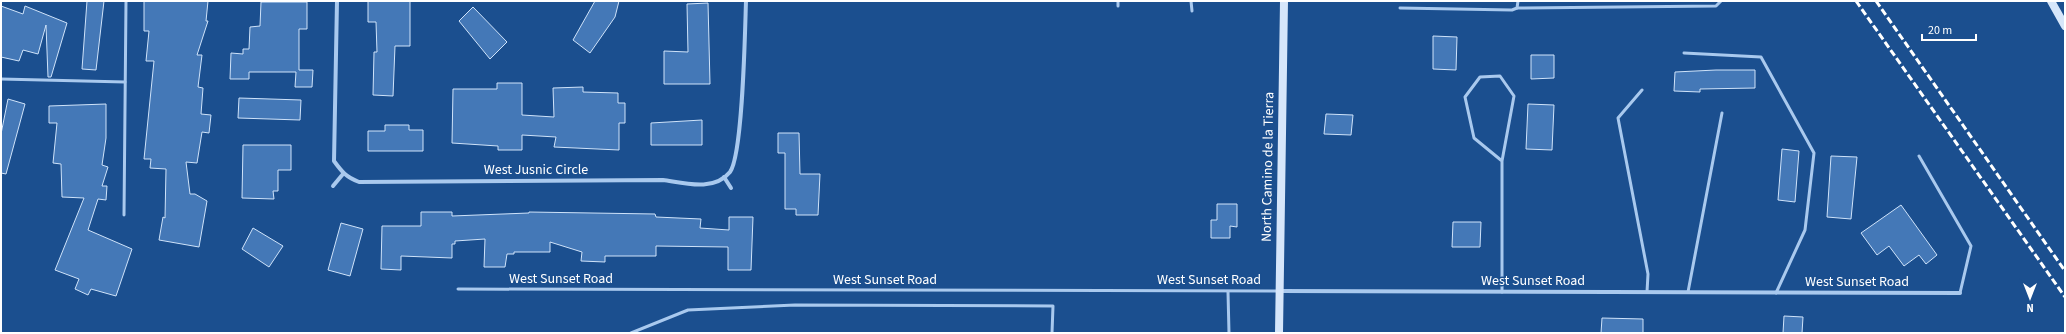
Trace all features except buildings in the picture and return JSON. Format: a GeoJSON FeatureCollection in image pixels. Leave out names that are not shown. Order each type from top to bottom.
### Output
{"type":"FeatureCollection","features":[{"type":"Feature","properties":{"kind":"street"},"geometry":{"type":"LineString","coordinates":[[333,186],[343,174],[334,161],[337,1]]}},
{"type":"Feature","properties":{"kind":"street"},"geometry":{"type":"LineString","coordinates":[[731,188],[724,177],[730,172],[733,165],[736,148],[744,59],[746,1]]}},
{"type":"Feature","properties":{"kind":"street","name":"North Camino de la Tierra"},"geometry":{"type":"LineString","coordinates":[[1279,333],[1284,1]]}},
{"type":"Feature","properties":{"kind":"street"},"geometry":{"type":"LineString","coordinates":[[2050,1],[2065,26]]}},
{"type":"Feature","properties":{"kind":"street","name":"West Jusnic Circle"},"geometry":{"type":"LineString","coordinates":[[343,174],[359,182],[663,180],[698,186],[715,182],[724,177]]}},
{"type":"Feature","properties":{"kind":"street","name":"West Sunset Road"},"geometry":{"type":"LineString","coordinates":[[1280,291],[1960,292]]}},
{"type":"Feature","properties":{"kind":"lane"},"geometry":{"type":"LineString","coordinates":[[124,215],[126,1]]}},
{"type":"Feature","properties":{"kind":"lane"},"geometry":{"type":"LineString","coordinates":[[1118,1],[1118,6]]}},
{"type":"Feature","properties":{"kind":"lane"},"geometry":{"type":"LineString","coordinates":[[1191,1],[1192,11]]}},
{"type":"Feature","properties":{"kind":"lane"},"geometry":{"type":"LineString","coordinates":[[1517,8],[1518,1]]}},
{"type":"Feature","properties":{"kind":"lane"},"geometry":{"type":"LineString","coordinates":[[1400,8],[1512,10],[1517,8],[1716,6],[1721,1]]}},
{"type":"Feature","properties":{"kind":"lane"},"geometry":{"type":"LineString","coordinates":[[1684,53],[1761,57],[1814,153],[1805,230],[1776,292]]}},
{"type":"Feature","properties":{"kind":"lane"},"geometry":{"type":"LineString","coordinates":[[1502,161],[1474,138],[1464,97],[1480,77],[1500,76],[1514,96],[1502,161],[1502,292]]}},
{"type":"Feature","properties":{"kind":"lane"},"geometry":{"type":"LineString","coordinates":[[1,79],[125,82]]}},
{"type":"Feature","properties":{"kind":"lane"},"geometry":{"type":"LineString","coordinates":[[1642,90],[1618,118],[1648,274],[1646,292]]}},
{"type":"Feature","properties":{"kind":"lane"},"geometry":{"type":"LineString","coordinates":[[1688,292],[1722,114]]}},
{"type":"Feature","properties":{"kind":"lane"},"geometry":{"type":"LineString","coordinates":[[1919,156],[1971,246],[1960,292]]}},
{"type":"Feature","properties":{"kind":"lane","name":"West Sunset Road"},"geometry":{"type":"LineString","coordinates":[[458,289],[1280,291]]}},
{"type":"Feature","properties":{"kind":"lane"},"geometry":{"type":"LineString","coordinates":[[1228,292],[1229,333]]}},
{"type":"Feature","properties":{"kind":"lane"},"geometry":{"type":"LineString","coordinates":[[631,333],[688,310],[795,305],[1053,306],[1052,333]]}},
{"type":"Feature","properties":{"kind":"railway"},"geometry":{"type":"LineString","coordinates":[[1856,1],[2065,297]]}},
{"type":"Feature","properties":{"kind":"railway"},"geometry":{"type":"LineString","coordinates":[[1876,1],[2065,271]]}}]}
